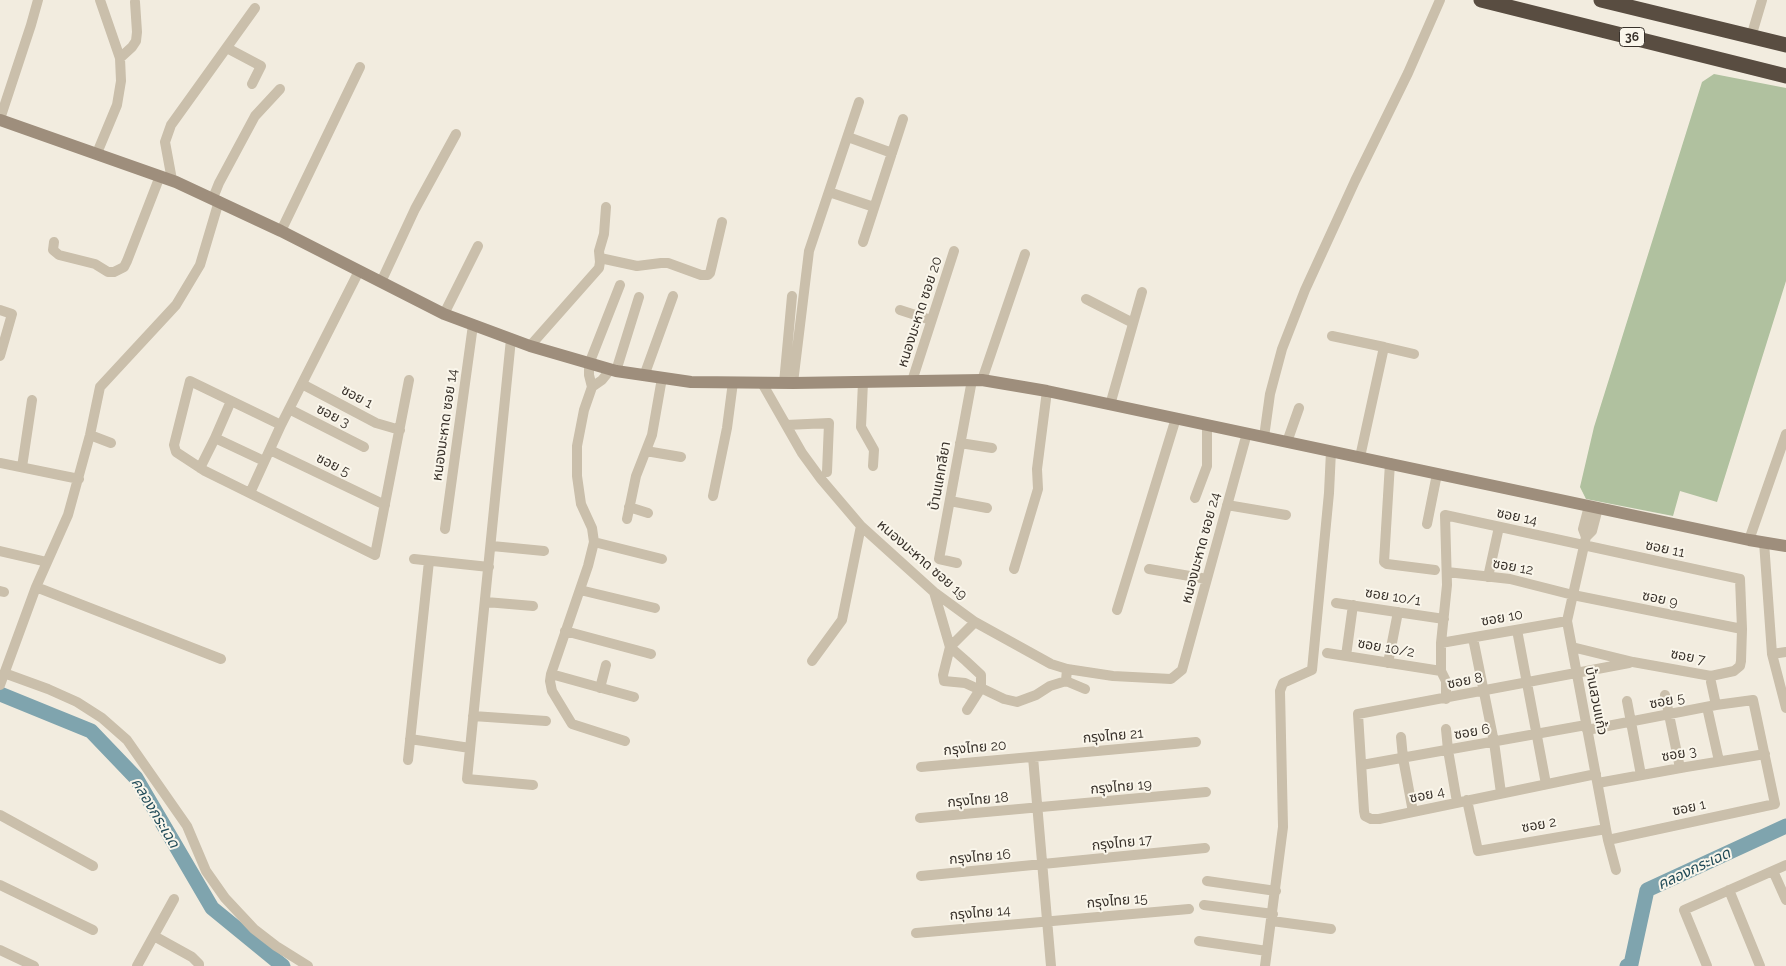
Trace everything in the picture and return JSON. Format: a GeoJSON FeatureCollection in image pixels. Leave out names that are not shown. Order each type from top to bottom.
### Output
{"type":"FeatureCollection","features":[{"type":"Feature","properties":{"kind":"highway","name":"36"},"geometry":{"type":"LineString","coordinates":[[1481,0],[1786,76]]}},
{"type":"Feature","properties":{"kind":"highway","name":"36"},"geometry":{"type":"LineString","coordinates":[[1601,0],[1786,45]]}},
{"type":"Feature","properties":{"kind":"street"},"geometry":{"type":"LineString","coordinates":[[38,0],[0,120],[166,178],[281,231],[444,314],[530,346],[613,370],[691,382],[789,383],[977,380],[1047,391],[1749,540],[1786,546]]}},
{"type":"Feature","properties":{"kind":"street"},"geometry":{"type":"LineString","coordinates":[[97,153],[117,105],[121,81],[120,58],[100,0]]}},
{"type":"Feature","properties":{"kind":"street"},"geometry":{"type":"LineString","coordinates":[[1264,437],[1270,394],[1282,349],[1304,290],[1408,73],[1440,0]]}},
{"type":"Feature","properties":{"kind":"street"},"geometry":{"type":"LineString","coordinates":[[1751,37],[1762,0]]}},
{"type":"Feature","properties":{"kind":"street"},"geometry":{"type":"LineString","coordinates":[[120,58],[136,41],[135,2]]}},
{"type":"Feature","properties":{"kind":"street"},"geometry":{"type":"LineString","coordinates":[[54,242],[53,250],[59,255],[95,264],[108,272],[114,272],[124,267],[166,178],[165,142],[171,125],[255,8]]}},
{"type":"Feature","properties":{"kind":"street"},"geometry":{"type":"LineString","coordinates":[[227,48],[261,66],[252,84]]}},
{"type":"Feature","properties":{"kind":"street"},"geometry":{"type":"LineString","coordinates":[[281,231],[360,67]]}},
{"type":"Feature","properties":{"kind":"street"},"geometry":{"type":"LineString","coordinates":[[280,89],[255,116],[219,183],[200,265],[176,305],[100,387],[90,435],[68,515],[36,587],[2,679],[48,689],[77,702],[102,718],[127,740],[187,826],[206,870],[226,898],[254,929],[276,946],[308,966]]}},
{"type":"Feature","properties":{"kind":"street"},"geometry":{"type":"LineString","coordinates":[[789,383],[807,259],[859,102]]}},
{"type":"Feature","properties":{"kind":"street"},"geometry":{"type":"LineString","coordinates":[[863,242],[904,119]]}},
{"type":"Feature","properties":{"kind":"street"},"geometry":{"type":"LineString","coordinates":[[380,282],[415,209],[456,134]]}},
{"type":"Feature","properties":{"kind":"street"},"geometry":{"type":"LineString","coordinates":[[848,137],[892,153]]}},
{"type":"Feature","properties":{"kind":"street"},"geometry":{"type":"LineString","coordinates":[[829,192],[874,208]]}},
{"type":"Feature","properties":{"kind":"street"},"geometry":{"type":"LineString","coordinates":[[530,346],[600,265],[599,251],[604,234],[606,207]]}},
{"type":"Feature","properties":{"kind":"street"},"geometry":{"type":"LineString","coordinates":[[600,258],[637,266],[668,263],[701,275],[708,275],[722,222]]}},
{"type":"Feature","properties":{"kind":"street"},"geometry":{"type":"LineString","coordinates":[[444,314],[478,246]]}},
{"type":"Feature","properties":{"kind":"street","name":"หนองมะหาด ซอย 20"},"geometry":{"type":"LineString","coordinates":[[912,381],[954,251]]}},
{"type":"Feature","properties":{"kind":"street","name":"บ้านแคทลียา"},"geometry":{"type":"LineString","coordinates":[[957,562],[939,559],[960,443],[977,380],[1024,254]]}},
{"type":"Feature","properties":{"kind":"street"},"geometry":{"type":"LineString","coordinates":[[250,492],[281,425],[359,271]]}},
{"type":"Feature","properties":{"kind":"street"},"geometry":{"type":"LineString","coordinates":[[620,285],[589,364],[592,387],[580,428],[577,446],[577,476],[582,504],[592,528],[594,542],[580,590],[550,674],[552,691],[572,724],[625,741]]}},
{"type":"Feature","properties":{"kind":"street"},"geometry":{"type":"LineString","coordinates":[[1110,405],[1142,292]]}},
{"type":"Feature","properties":{"kind":"street"},"geometry":{"type":"LineString","coordinates":[[644,376],[673,296]]}},
{"type":"Feature","properties":{"kind":"street"},"geometry":{"type":"LineString","coordinates":[[789,383],[792,296]]}},
{"type":"Feature","properties":{"kind":"street"},"geometry":{"type":"LineString","coordinates":[[592,387],[613,370],[639,298]]}},
{"type":"Feature","properties":{"kind":"street"},"geometry":{"type":"LineString","coordinates":[[1086,299],[1133,323]]}},
{"type":"Feature","properties":{"kind":"street"},"geometry":{"type":"LineString","coordinates":[[0,310],[12,314],[0,356]]}},
{"type":"Feature","properties":{"kind":"street"},"geometry":{"type":"LineString","coordinates":[[900,310],[931,320]]}},
{"type":"Feature","properties":{"kind":"street","name":"หนองมะหาด ซอย 14"},"geometry":{"type":"LineString","coordinates":[[445,529],[473,325]]}},
{"type":"Feature","properties":{"kind":"street"},"geometry":{"type":"LineString","coordinates":[[1332,336],[1414,354]]}},
{"type":"Feature","properties":{"kind":"street"},"geometry":{"type":"LineString","coordinates":[[511,339],[468,779],[533,785]]}},
{"type":"Feature","properties":{"kind":"street"},"geometry":{"type":"LineString","coordinates":[[1360,457],[1384,347]]}},
{"type":"Feature","properties":{"kind":"street"},"geometry":{"type":"LineString","coordinates":[[627,519],[636,476],[652,435],[662,378]]}},
{"type":"Feature","properties":{"kind":"street"},"geometry":{"type":"LineString","coordinates":[[281,425],[190,381],[174,445],[176,452],[200,468],[376,555],[409,380]]}},
{"type":"Feature","properties":{"kind":"street"},"geometry":{"type":"LineString","coordinates":[[712,496],[733,382]]}},
{"type":"Feature","properties":{"kind":"street"},"geometry":{"type":"LineString","coordinates":[[863,382],[861,428],[874,450],[873,466]]}},
{"type":"Feature","properties":{"kind":"street","name":"หนองมะหาด ซอย 19"},"geometry":{"type":"LineString","coordinates":[[762,383],[802,453],[821,479],[861,526],[934,592],[975,622],[1051,664],[1067,669],[1113,676],[1170,679],[1182,670]]}},
{"type":"Feature","properties":{"kind":"street","name":"ซอย 1"},"geometry":{"type":"LineString","coordinates":[[302,384],[376,423],[400,430]]}},
{"type":"Feature","properties":{"kind":"street"},"geometry":{"type":"LineString","coordinates":[[1014,569],[1038,488],[1037,468],[1047,391]]}},
{"type":"Feature","properties":{"kind":"street"},"geometry":{"type":"LineString","coordinates":[[22,467],[32,400]]}},
{"type":"Feature","properties":{"kind":"street"},"geometry":{"type":"LineString","coordinates":[[200,468],[231,400]]}},
{"type":"Feature","properties":{"kind":"street"},"geometry":{"type":"LineString","coordinates":[[1287,442],[1299,408]]}},
{"type":"Feature","properties":{"kind":"street","name":"ซอย 3"},"geometry":{"type":"LineString","coordinates":[[289,409],[364,447]]}},
{"type":"Feature","properties":{"kind":"street"},"geometry":{"type":"LineString","coordinates":[[1117,610],[1176,418]]}},
{"type":"Feature","properties":{"kind":"street"},"geometry":{"type":"LineString","coordinates":[[786,425],[829,424],[827,472]]}},
{"type":"Feature","properties":{"kind":"street"},"geometry":{"type":"LineString","coordinates":[[1195,498],[1207,466],[1207,425]]}},
{"type":"Feature","properties":{"kind":"street","name":"หนองมะหาด ซอย 24"},"geometry":{"type":"LineString","coordinates":[[1182,670],[1247,433]]}},
{"type":"Feature","properties":{"kind":"street"},"geometry":{"type":"LineString","coordinates":[[1749,540],[1786,434]]}},
{"type":"Feature","properties":{"kind":"street"},"geometry":{"type":"LineString","coordinates":[[90,435],[111,443]]}},
{"type":"Feature","properties":{"kind":"street"},"geometry":{"type":"LineString","coordinates":[[215,438],[264,461]]}},
{"type":"Feature","properties":{"kind":"street"},"geometry":{"type":"LineString","coordinates":[[960,443],[992,448]]}},
{"type":"Feature","properties":{"kind":"street","name":"ซอย 5"},"geometry":{"type":"LineString","coordinates":[[270,450],[384,505]]}},
{"type":"Feature","properties":{"kind":"street"},"geometry":{"type":"LineString","coordinates":[[646,450],[681,457]]}},
{"type":"Feature","properties":{"kind":"street"},"geometry":{"type":"LineString","coordinates":[[1265,966],[1283,827],[1280,691],[1283,683],[1312,670],[1329,493],[1331,451]]}},
{"type":"Feature","properties":{"kind":"street"},"geometry":{"type":"LineString","coordinates":[[0,463],[79,479]]}},
{"type":"Feature","properties":{"kind":"street"},"geometry":{"type":"LineString","coordinates":[[1390,464],[1384,562],[1387,564],[1435,570]]}},
{"type":"Feature","properties":{"kind":"street"},"geometry":{"type":"LineString","coordinates":[[1427,524],[1437,474]]}},
{"type":"Feature","properties":{"kind":"street"},"geometry":{"type":"LineString","coordinates":[[950,501],[987,508]]}},
{"type":"Feature","properties":{"kind":"street"},"geometry":{"type":"LineString","coordinates":[[1227,505],[1286,515]]}},
{"type":"Feature","properties":{"kind":"street"},"geometry":{"type":"LineString","coordinates":[[629,507],[648,513]]}},
{"type":"Feature","properties":{"kind":"street","name":"บ้านสวนแก้ว"},"geometry":{"type":"LineString","coordinates":[[1593,507],[1592,531],[1585,541],[1567,621],[1608,840],[1616,870]]}},
{"type":"Feature","properties":{"kind":"street","name":"ซอย 14"},"geometry":{"type":"LineString","coordinates":[[1447,572],[1445,515],[1499,527],[1585,541]]}},
{"type":"Feature","properties":{"kind":"street"},"geometry":{"type":"LineString","coordinates":[[812,661],[842,620],[861,526]]}},
{"type":"Feature","properties":{"kind":"street"},"geometry":{"type":"LineString","coordinates":[[1488,576],[1499,527]]}},
{"type":"Feature","properties":{"kind":"street","name":"ซอย 11"},"geometry":{"type":"LineString","coordinates":[[1585,541],[1740,579]]}},
{"type":"Feature","properties":{"kind":"street"},"geometry":{"type":"LineString","coordinates":[[594,542],[662,559]]}},
{"type":"Feature","properties":{"kind":"street"},"geometry":{"type":"LineString","coordinates":[[1764,542],[1772,654],[1785,701]]}},
{"type":"Feature","properties":{"kind":"street"},"geometry":{"type":"LineString","coordinates":[[492,546],[544,551]]}},
{"type":"Feature","properties":{"kind":"street"},"geometry":{"type":"LineString","coordinates":[[0,551],[48,562]]}},
{"type":"Feature","properties":{"kind":"street"},"geometry":{"type":"LineString","coordinates":[[414,560],[489,567]]}},
{"type":"Feature","properties":{"kind":"street"},"geometry":{"type":"LineString","coordinates":[[408,760],[429,561]]}},
{"type":"Feature","properties":{"kind":"street"},"geometry":{"type":"LineString","coordinates":[[1148,569],[1207,579]]}},
{"type":"Feature","properties":{"kind":"street"},"geometry":{"type":"LineString","coordinates":[[1446,698],[1446,681],[1441,672],[1441,643],[1448,585],[1447,572]]}},
{"type":"Feature","properties":{"kind":"street","name":"ซอย 12"},"geometry":{"type":"LineString","coordinates":[[1447,572],[1488,576],[1573,594]]}},
{"type":"Feature","properties":{"kind":"street","name":"ซอย 7"},"geometry":{"type":"LineString","coordinates":[[1572,647],[1633,662],[1711,676],[1734,671],[1740,666],[1741,661],[1740,579]]}},
{"type":"Feature","properties":{"kind":"street"},"geometry":{"type":"LineString","coordinates":[[36,587],[221,659]]}},
{"type":"Feature","properties":{"kind":"street"},"geometry":{"type":"LineString","coordinates":[[580,590],[654,608]]}},
{"type":"Feature","properties":{"kind":"street"},"geometry":{"type":"LineString","coordinates":[[934,592],[950,648],[981,676],[981,688],[967,710]]}},
{"type":"Feature","properties":{"kind":"street","name":"ซอย 9"},"geometry":{"type":"LineString","coordinates":[[1573,594],[1742,629]]}},
{"type":"Feature","properties":{"kind":"street"},"geometry":{"type":"LineString","coordinates":[[486,602],[533,606]]}},
{"type":"Feature","properties":{"kind":"street","name":"ซอย 10/1"},"geometry":{"type":"LineString","coordinates":[[1336,603],[1444,619]]}},
{"type":"Feature","properties":{"kind":"street"},"geometry":{"type":"LineString","coordinates":[[1346,656],[1353,605]]}},
{"type":"Feature","properties":{"kind":"street"},"geometry":{"type":"LineString","coordinates":[[1388,663],[1398,612]]}},
{"type":"Feature","properties":{"kind":"street","name":"ซอย 10"},"geometry":{"type":"LineString","coordinates":[[1441,643],[1567,621]]}},
{"type":"Feature","properties":{"kind":"street"},"geometry":{"type":"LineString","coordinates":[[975,622],[950,648],[945,666],[944,682],[965,683],[1017,702],[1036,695],[1050,686],[1066,681],[1085,689]]}},
{"type":"Feature","properties":{"kind":"street"},"geometry":{"type":"LineString","coordinates":[[1518,630],[1526,683],[1546,784]]}},
{"type":"Feature","properties":{"kind":"street"},"geometry":{"type":"LineString","coordinates":[[565,631],[651,654]]}},
{"type":"Feature","properties":{"kind":"street"},"geometry":{"type":"LineString","coordinates":[[1473,638],[1494,742],[1501,793]]}},
{"type":"Feature","properties":{"kind":"street"},"geometry":{"type":"LineString","coordinates":[[1772,654],[1786,652]]}},
{"type":"Feature","properties":{"kind":"street","name":"ซอย 10/2"},"geometry":{"type":"LineString","coordinates":[[1327,653],[1441,672]]}},
{"type":"Feature","properties":{"kind":"street","name":"ซอย 7"},"geometry":{"type":"LineString","coordinates":[[1577,673],[1633,662]]}},
{"type":"Feature","properties":{"kind":"street"},"geometry":{"type":"LineString","coordinates":[[600,688],[606,665]]}},
{"type":"Feature","properties":{"kind":"street"},"geometry":{"type":"LineString","coordinates":[[1066,681],[1067,669]]}},
{"type":"Feature","properties":{"kind":"street","name":"ซอย 8"},"geometry":{"type":"LineString","coordinates":[[1358,714],[1577,673]]}},
{"type":"Feature","properties":{"kind":"street"},"geometry":{"type":"LineString","coordinates":[[550,674],[634,697]]}},
{"type":"Feature","properties":{"kind":"street"},"geometry":{"type":"LineString","coordinates":[[1711,682],[1718,762]]}},
{"type":"Feature","properties":{"kind":"street"},"geometry":{"type":"LineString","coordinates":[[1665,695],[1680,768]]}},
{"type":"Feature","properties":{"kind":"street","name":"ซอย 5"},"geometry":{"type":"LineString","coordinates":[[1587,728],[1753,700],[1765,754]]}},
{"type":"Feature","properties":{"kind":"street"},"geometry":{"type":"LineString","coordinates":[[1627,702],[1641,775]]}},
{"type":"Feature","properties":{"kind":"street","name":"ซอย 4"},"geometry":{"type":"LineString","coordinates":[[1358,714],[1364,811],[1368,818],[1375,820],[1546,784],[1597,779]]}},
{"type":"Feature","properties":{"kind":"street"},"geometry":{"type":"LineString","coordinates":[[473,716],[546,721]]}},
{"type":"Feature","properties":{"kind":"street","name":"ซอย 6"},"geometry":{"type":"LineString","coordinates":[[1362,765],[1536,734],[1587,728]]}},
{"type":"Feature","properties":{"kind":"street"},"geometry":{"type":"LineString","coordinates":[[1446,729],[1448,750],[1462,801]]}},
{"type":"Feature","properties":{"kind":"street"},"geometry":{"type":"LineString","coordinates":[[1401,737],[1413,812]]}},
{"type":"Feature","properties":{"kind":"street"},"geometry":{"type":"LineString","coordinates":[[410,739],[470,748]]}},
{"type":"Feature","properties":{"kind":"street","name":"กรุงไทย 21"},"geometry":{"type":"LineString","coordinates":[[1033,757],[1196,742]]}},
{"type":"Feature","properties":{"kind":"street","name":"ซอย 1"},"geometry":{"type":"LineString","coordinates":[[1608,840],[1775,804],[1765,754]]}},
{"type":"Feature","properties":{"kind":"street","name":"ซอย 3"},"geometry":{"type":"LineString","coordinates":[[1597,779],[1641,775],[1765,754]]}},
{"type":"Feature","properties":{"kind":"street"},"geometry":{"type":"LineString","coordinates":[[1033,757],[1051,966]]}},
{"type":"Feature","properties":{"kind":"street","name":"กรุงไทย 20"},"geometry":{"type":"LineString","coordinates":[[920,767],[1033,757]]}},
{"type":"Feature","properties":{"kind":"street","name":"กรุงไทย 19"},"geometry":{"type":"LineString","coordinates":[[1038,808],[1206,792]]}},
{"type":"Feature","properties":{"kind":"street","name":"ซอย 2"},"geometry":{"type":"LineString","coordinates":[[1462,801],[1478,851],[1606,828]]}},
{"type":"Feature","properties":{"kind":"street","name":"กรุงไทย 18"},"geometry":{"type":"LineString","coordinates":[[920,818],[1038,808]]}},
{"type":"Feature","properties":{"kind":"street"},"geometry":{"type":"LineString","coordinates":[[0,815],[93,866]]}},
{"type":"Feature","properties":{"kind":"street","name":"กรุงไทย 17"},"geometry":{"type":"LineString","coordinates":[[1042,864],[1205,848]]}},
{"type":"Feature","properties":{"kind":"street","name":"กรุงไทย 16"},"geometry":{"type":"LineString","coordinates":[[921,876],[1042,864]]}},
{"type":"Feature","properties":{"kind":"street"},"geometry":{"type":"LineString","coordinates":[[1707,966],[1684,910],[1786,865]]}},
{"type":"Feature","properties":{"kind":"street"},"geometry":{"type":"LineString","coordinates":[[1774,871],[1786,900]]}},
{"type":"Feature","properties":{"kind":"street"},"geometry":{"type":"LineString","coordinates":[[1207,881],[1276,891]]}},
{"type":"Feature","properties":{"kind":"street"},"geometry":{"type":"LineString","coordinates":[[0,885],[93,930]]}},
{"type":"Feature","properties":{"kind":"street"},"geometry":{"type":"LineString","coordinates":[[1729,890],[1760,966]]}},
{"type":"Feature","properties":{"kind":"street"},"geometry":{"type":"LineString","coordinates":[[137,966],[174,899]]}},
{"type":"Feature","properties":{"kind":"street"},"geometry":{"type":"LineString","coordinates":[[1204,906],[1331,929]]}},
{"type":"Feature","properties":{"kind":"street","name":"กรุงไทย 15"},"geometry":{"type":"LineString","coordinates":[[1047,920],[1189,909]]}},
{"type":"Feature","properties":{"kind":"street","name":"กรุงไทย 14"},"geometry":{"type":"LineString","coordinates":[[916,933],[1047,920]]}},
{"type":"Feature","properties":{"kind":"street"},"geometry":{"type":"LineString","coordinates":[[154,936],[192,957],[199,964],[198,966]]}},
{"type":"Feature","properties":{"kind":"street"},"geometry":{"type":"LineString","coordinates":[[1198,941],[1267,952]]}},
{"type":"Feature","properties":{"kind":"street"},"geometry":{"type":"LineString","coordinates":[[0,950],[34,966]]}},
{"type":"Feature","properties":{"kind":"green space"},"geometry":{"type":"Polygon","coordinates":[[[1714,74],[1786,88],[1786,281],[1717,502],[1680,491],[1673,516],[1586,499],[1580,487],[1594,427],[1702,82],[1714,74]]]}},
{"type":"Feature","properties":{"kind":"waterway","name":"คลองกระเฉด"},"geometry":{"type":"LineString","coordinates":[[0,694],[91,731],[136,778],[212,908],[283,966]]}},
{"type":"Feature","properties":{"kind":"waterway","name":"คลองกระเฉด"},"geometry":{"type":"LineString","coordinates":[[1627,966],[1631,964],[1647,890],[1786,826]]}}]}
